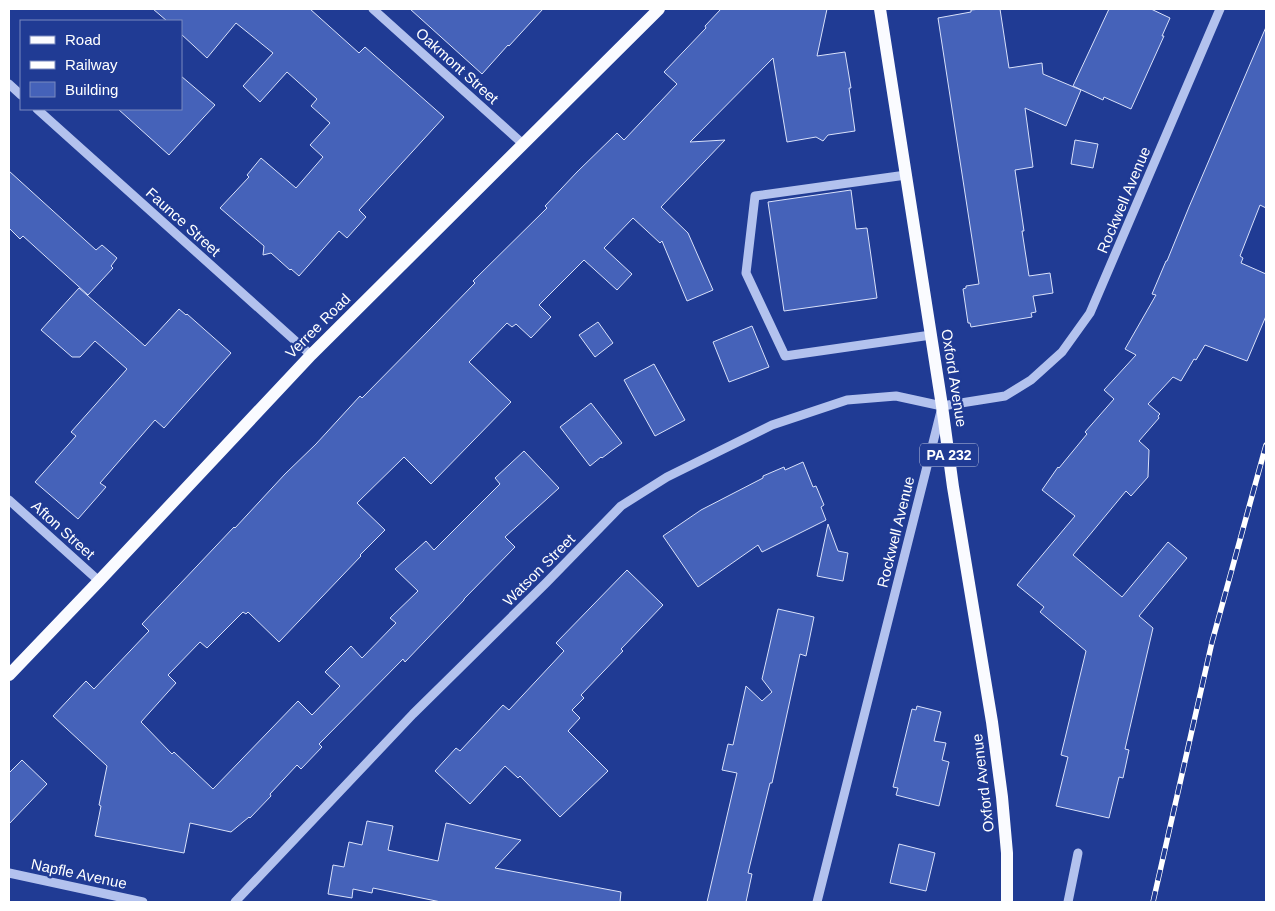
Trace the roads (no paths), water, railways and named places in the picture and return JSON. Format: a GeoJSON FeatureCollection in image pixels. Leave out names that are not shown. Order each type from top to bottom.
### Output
{"type":"FeatureCollection","features":[{"type":"Feature","properties":{"kind":"main road","name":"Oxford Avenue"},"geometry":{"type":"LineString","coordinates":[[880,9],[953,487],[992,722],[1002,797],[1007,902]]}},
{"type":"Feature","properties":{"kind":"main road","name":"Verree Road"},"geometry":{"type":"LineString","coordinates":[[9,675],[311,355],[656,10]]}},
{"type":"Feature","properties":{"kind":"street","name":"Oakmont Street"},"geometry":{"type":"LineString","coordinates":[[373,9],[523,144]]}},
{"type":"Feature","properties":{"kind":"street","name":"Rockwell Avenue"},"geometry":{"type":"LineString","coordinates":[[817,902],[942,406],[1005,396],[1031,380],[1062,352],[1090,313],[1220,9]]}},
{"type":"Feature","properties":{"kind":"street"},"geometry":{"type":"LineString","coordinates":[[9,84],[20,94]]}},
{"type":"Feature","properties":{"kind":"street","name":"Faunce Street"},"geometry":{"type":"LineString","coordinates":[[38,110],[311,355]]}},
{"type":"Feature","properties":{"kind":"street"},"geometry":{"type":"LineString","coordinates":[[906,175],[755,196],[746,274],[785,356],[931,335]]}},
{"type":"Feature","properties":{"kind":"street","name":"Watson Street"},"geometry":{"type":"LineString","coordinates":[[235,902],[413,714],[621,506],[667,477],[772,425],[847,400],[896,396],[942,406]]}},
{"type":"Feature","properties":{"kind":"street","name":"Afton Street"},"geometry":{"type":"LineString","coordinates":[[9,500],[99,581]]}},
{"type":"Feature","properties":{"kind":"street"},"geometry":{"type":"LineString","coordinates":[[1068,902],[1078,853]]}},
{"type":"Feature","properties":{"kind":"street","name":"Napfle Avenue"},"geometry":{"type":"LineString","coordinates":[[9,873],[143,902]]}},
{"type":"Feature","properties":{"kind":"railway"},"geometry":{"type":"LineString","coordinates":[[1153,902],[1212,642],[1266,445]]}}]}
